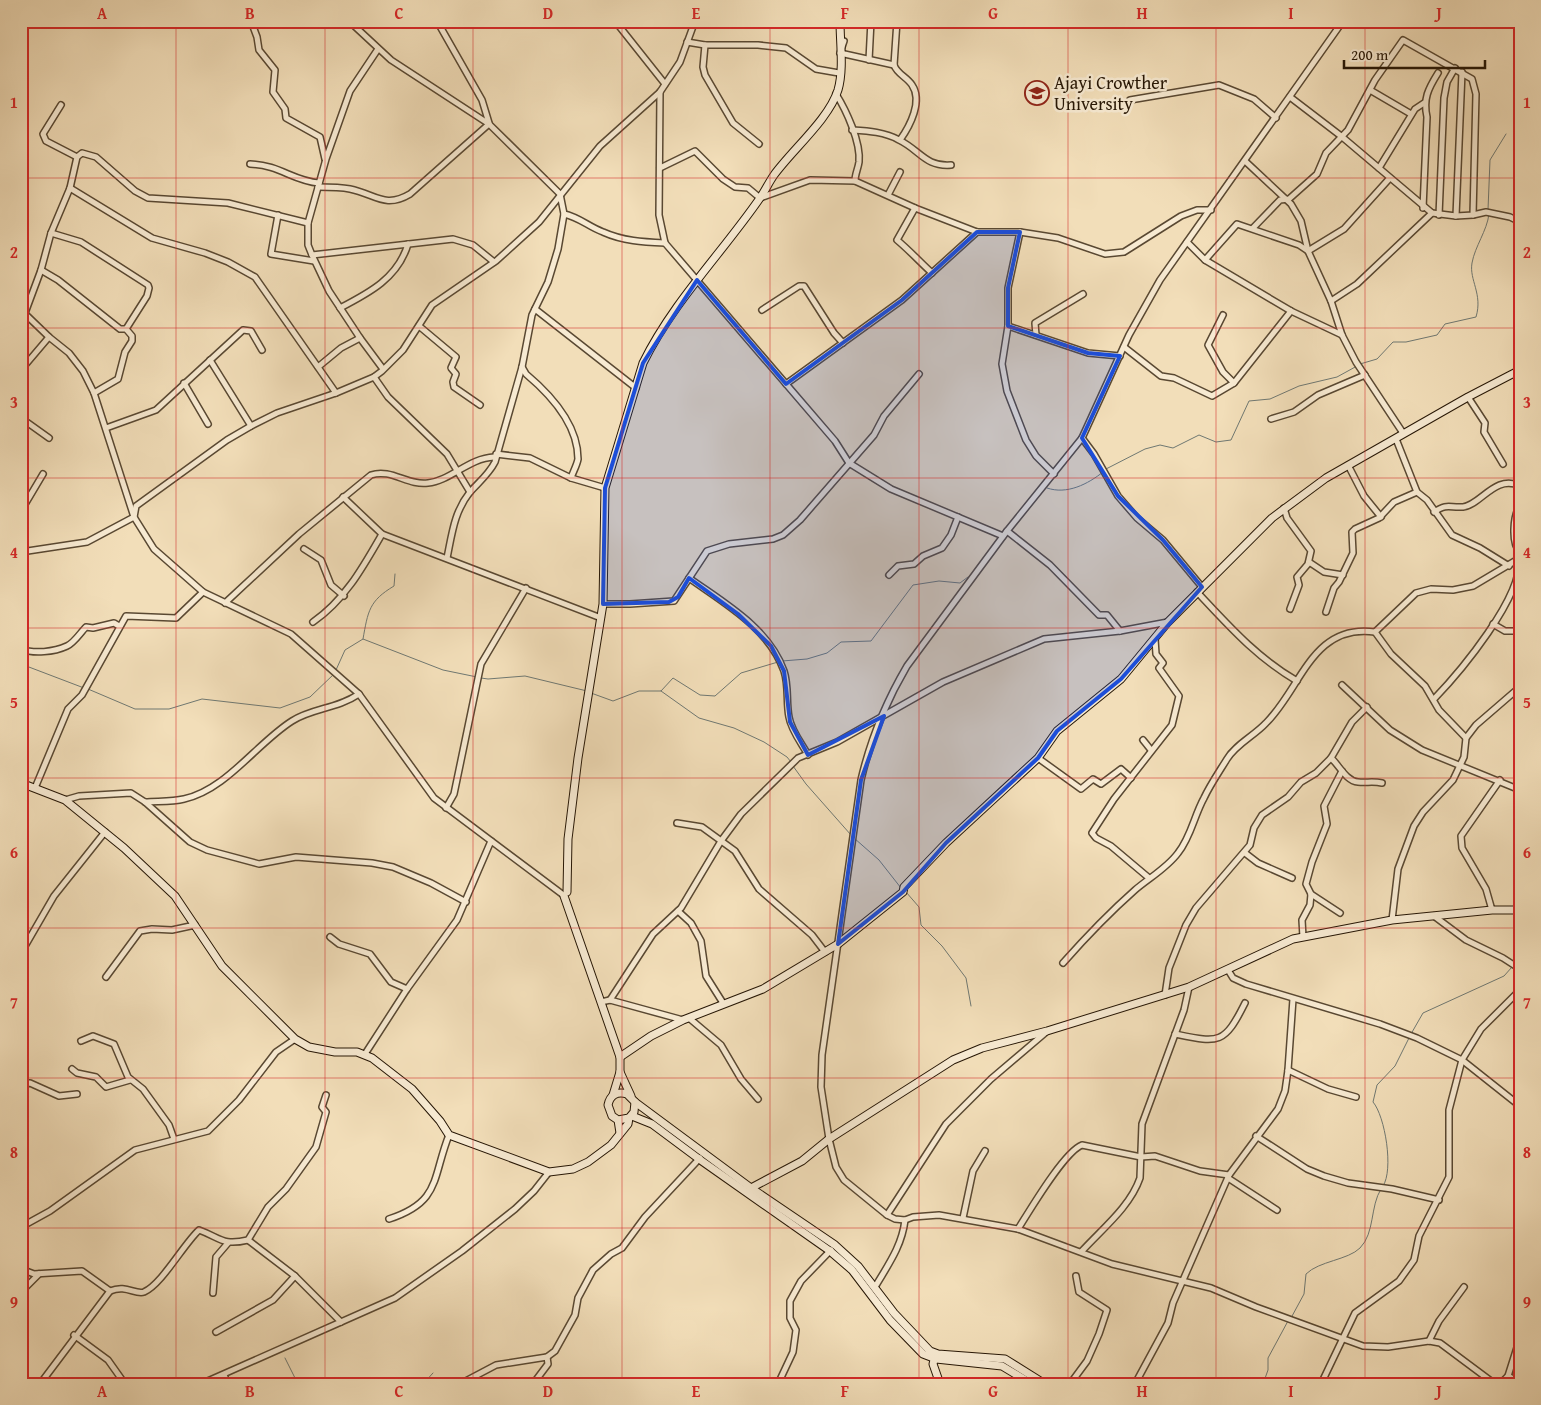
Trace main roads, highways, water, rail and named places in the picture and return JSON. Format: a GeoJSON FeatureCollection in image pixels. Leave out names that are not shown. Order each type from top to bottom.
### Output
{"type":"FeatureCollection","features":[{"type":"Feature","properties":{"kind":"waterway"},"geometry":{"type":"LineString","coordinates":[[1488,210],[1490,160],[1506,134]]}},
{"type":"Feature","properties":{"kind":"waterway"},"geometry":{"type":"LineString","coordinates":[[1360,364],[1377,359],[1393,342],[1406,342],[1437,335],[1445,324],[1476,317],[1478,301],[1472,275],[1472,263],[1489,214]]}},
{"type":"Feature","properties":{"kind":"waterway"},"geometry":{"type":"LineString","coordinates":[[1106,469],[1145,449],[1160,445],[1173,448],[1199,435],[1216,442],[1231,440],[1249,401],[1270,399],[1299,386],[1337,377],[1357,366]]}},
{"type":"Feature","properties":{"kind":"waterway"},"geometry":{"type":"LineString","coordinates":[[1047,488],[1055,490],[1070,489],[1091,481],[1103,472]]}},
{"type":"Feature","properties":{"kind":"waterway"},"geometry":{"type":"LineString","coordinates":[[363,639],[368,614],[379,597],[394,586],[395,574]]}},
{"type":"Feature","properties":{"kind":"waterway"},"geometry":{"type":"LineString","coordinates":[[782,661],[807,659],[827,653],[841,642],[871,641],[913,585],[939,581],[960,583],[968,577]]}},
{"type":"Feature","properties":{"kind":"waterway"},"geometry":{"type":"LineString","coordinates":[[336,670],[345,650],[363,639],[443,670],[477,677]]}},
{"type":"Feature","properties":{"kind":"waterway"},"geometry":{"type":"LineString","coordinates":[[591,693],[613,701],[639,691],[661,691],[673,678],[700,695],[715,696],[741,673],[778,662]]}},
{"type":"Feature","properties":{"kind":"waterway"},"geometry":{"type":"LineString","coordinates":[[21,664],[84,688]]}},
{"type":"Feature","properties":{"kind":"waterway"},"geometry":{"type":"LineString","coordinates":[[88,689],[135,709],[169,709],[202,699],[280,708],[310,697],[334,674]]}},
{"type":"Feature","properties":{"kind":"waterway"},"geometry":{"type":"LineString","coordinates":[[481,678],[525,676],[587,691]]}},
{"type":"Feature","properties":{"kind":"waterway"},"geometry":{"type":"LineString","coordinates":[[661,691],[699,718],[734,728],[764,742],[787,757],[791,762]]}},
{"type":"Feature","properties":{"kind":"waterway"},"geometry":{"type":"LineString","coordinates":[[793,766],[806,784],[851,835]]}},
{"type":"Feature","properties":{"kind":"waterway"},"geometry":{"type":"LineString","coordinates":[[854,838],[879,860],[901,888]]}},
{"type":"Feature","properties":{"kind":"waterway"},"geometry":{"type":"LineString","coordinates":[[906,892],[919,907],[921,925],[942,946],[966,978],[971,1006]]}},
{"type":"Feature","properties":{"kind":"waterway"},"geometry":{"type":"LineString","coordinates":[[1411,1034],[1423,1013],[1504,976],[1512,967]]}},
{"type":"Feature","properties":{"kind":"waterway"},"geometry":{"type":"LineString","coordinates":[[1383,1186],[1388,1168],[1387,1143],[1381,1119],[1373,1102],[1377,1085],[1395,1066],[1409,1038]]}},
{"type":"Feature","properties":{"kind":"waterway"},"geometry":{"type":"LineString","coordinates":[[1291,1318],[1304,1294],[1306,1274],[1318,1266],[1355,1252],[1365,1242],[1375,1203],[1381,1189]]}},
{"type":"Feature","properties":{"kind":"waterway"},"geometry":{"type":"LineString","coordinates":[[1263,1384],[1268,1370],[1268,1358],[1288,1321]]}},
{"type":"Feature","properties":{"kind":"waterway"},"geometry":{"type":"LineString","coordinates":[[285,1358],[298,1384]]}},
{"type":"Feature","properties":{"kind":"waterway"},"geometry":{"type":"LineString","coordinates":[[423,1384],[433,1373]]}},
{"type":"Feature","properties":{"kind":"place","name":"Ajayi Crowther University"},"geometry":{"type":"Point","coordinates":[1037,93]}}]}
